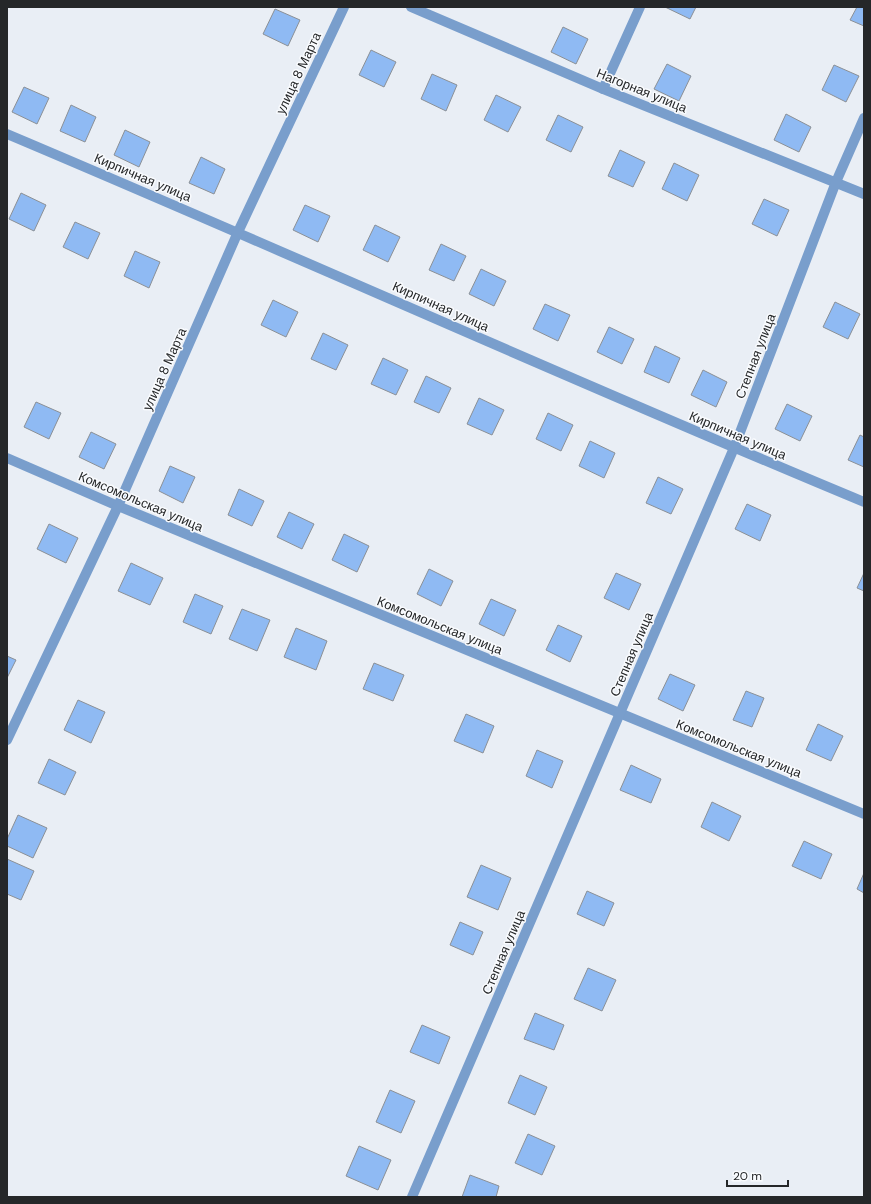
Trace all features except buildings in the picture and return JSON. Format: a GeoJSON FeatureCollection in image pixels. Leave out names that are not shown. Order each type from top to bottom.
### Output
{"type":"FeatureCollection","features":[{"type":"Feature","properties":{"kind":"street","name":"улица 8 Марта"},"geometry":{"type":"LineString","coordinates":[[7,740],[118,506],[238,232],[344,7]]}},
{"type":"Feature","properties":{"kind":"street","name":"Нагорная улица"},"geometry":{"type":"LineString","coordinates":[[411,7],[603,89],[864,194]]}},
{"type":"Feature","properties":{"kind":"street"},"geometry":{"type":"LineString","coordinates":[[603,89],[640,7]]}},
{"type":"Feature","properties":{"kind":"street","name":"Степная улица"},"geometry":{"type":"LineString","coordinates":[[412,1197],[734,448],[836,182],[864,118]]}},
{"type":"Feature","properties":{"kind":"street","name":"Кирпичная улица"},"geometry":{"type":"LineString","coordinates":[[7,134],[238,232],[734,448],[864,502]]}},
{"type":"Feature","properties":{"kind":"street","name":"Комсомольская улица"},"geometry":{"type":"LineString","coordinates":[[7,458],[118,506],[864,814]]}}]}
